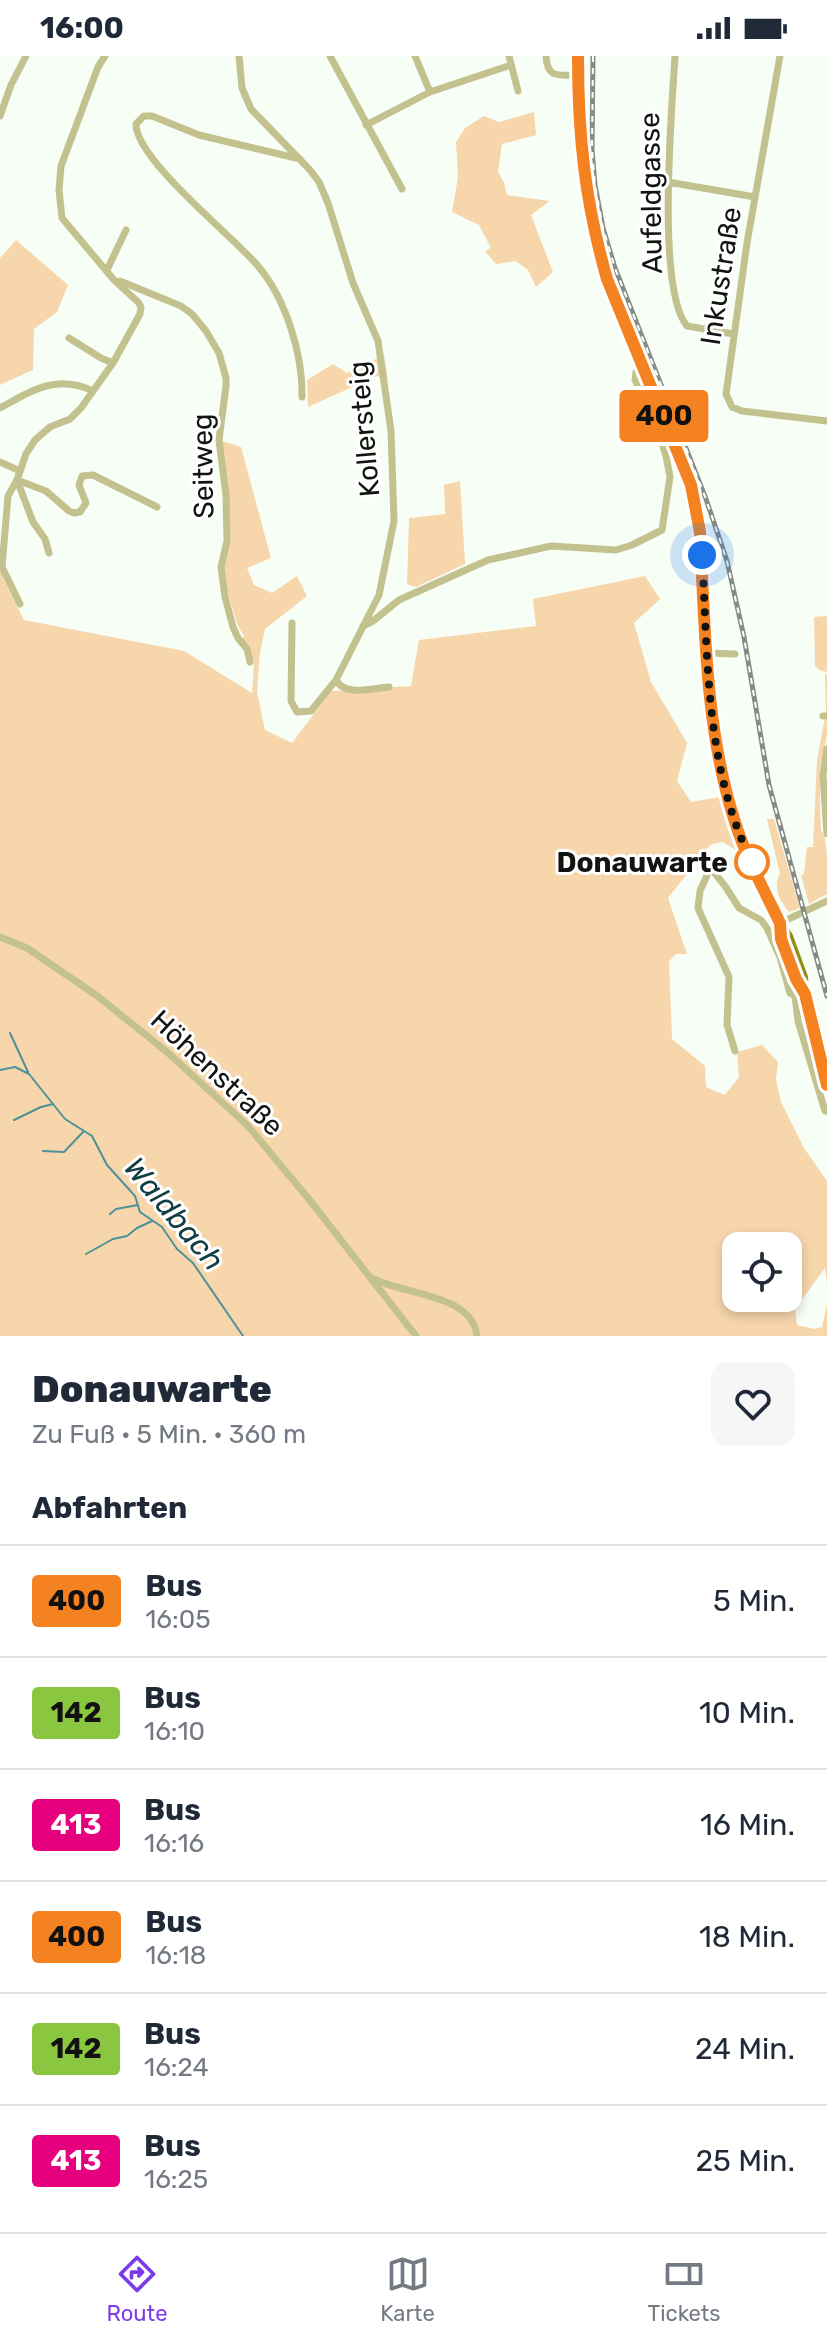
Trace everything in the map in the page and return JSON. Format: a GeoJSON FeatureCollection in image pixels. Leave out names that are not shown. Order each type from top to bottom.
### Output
{"type":"FeatureCollection","features":[{"type":"Feature","properties":{"kind":"main road"},"geometry":{"type":"LineString","coordinates":[[578,56],[581,149],[594,230],[607,279],[695,499],[700,532],[711,707],[720,763],[738,831],[780,923],[789,936],[804,977],[800,995],[827,1085]]}},
{"type":"Feature","properties":{"kind":"street"},"geometry":{"type":"LineString","coordinates":[[0,116],[26,56]]}},
{"type":"Feature","properties":{"kind":"street"},"geometry":{"type":"LineString","coordinates":[[20,604],[2,567],[4,497],[17,480],[35,440],[50,427],[70,419],[81,408],[113,363],[141,307],[62,218],[59,190],[61,166],[98,67],[105,56]]}},
{"type":"Feature","properties":{"kind":"street","name":"Kollersteig"},"geometry":{"type":"LineString","coordinates":[[239,56],[242,88],[251,109],[319,182],[328,203],[353,283],[378,341],[388,408],[394,521],[379,595],[336,680],[311,711],[297,712],[292,706],[292,623]]}},
{"type":"Feature","properties":{"kind":"street"},"geometry":{"type":"LineString","coordinates":[[330,56],[402,189]]}},
{"type":"Feature","properties":{"kind":"street"},"geometry":{"type":"LineString","coordinates":[[415,56],[430,92]]}},
{"type":"Feature","properties":{"kind":"street"},"geometry":{"type":"LineString","coordinates":[[546,56],[551,73],[578,75]]}},
{"type":"Feature","properties":{"kind":"street","name":"Aufeldgasse"},"geometry":{"type":"LineString","coordinates":[[675,56],[668,182],[674,286],[687,326],[734,334]]}},
{"type":"Feature","properties":{"kind":"street","name":"Inkustraße"},"geometry":{"type":"LineString","coordinates":[[780,56],[755,197],[727,398],[732,407],[742,411],[827,421]]}},
{"type":"Feature","properties":{"kind":"street"},"geometry":{"type":"LineString","coordinates":[[366,125],[430,92],[510,60],[518,91]]}},
{"type":"Feature","properties":{"kind":"street"},"geometry":{"type":"LineString","coordinates":[[300,159],[199,135],[152,116],[144,116],[136,124],[144,144],[166,176],[258,265],[271,283],[282,305],[299,358],[303,378],[302,397]]}},
{"type":"Feature","properties":{"kind":"street"},"geometry":{"type":"LineString","coordinates":[[668,182],[755,197]]}},
{"type":"Feature","properties":{"kind":"street"},"geometry":{"type":"LineString","coordinates":[[109,273],[126,230]]}},
{"type":"Feature","properties":{"kind":"street","name":"Seitweg"},"geometry":{"type":"LineString","coordinates":[[109,273],[124,284],[181,306],[200,322],[219,353],[226,378],[219,440],[227,526],[221,567],[233,627],[247,649],[250,662]]}},
{"type":"Feature","properties":{"kind":"street"},"geometry":{"type":"LineString","coordinates":[[69,338],[113,363]]}},
{"type":"Feature","properties":{"kind":"street"},"geometry":{"type":"LineString","coordinates":[[363,626],[399,600],[488,560],[551,546],[616,550],[662,530],[670,477],[655,421],[634,376],[643,365]]}},
{"type":"Feature","properties":{"kind":"street"},"geometry":{"type":"LineString","coordinates":[[0,408],[55,383],[81,386],[93,391]]}},
{"type":"Feature","properties":{"kind":"street"},"geometry":{"type":"LineString","coordinates":[[0,462],[20,471]]}},
{"type":"Feature","properties":{"kind":"street"},"geometry":{"type":"LineString","coordinates":[[17,480],[46,491],[74,513],[80,512],[86,503],[79,485],[82,476],[93,475],[157,507]]}},
{"type":"Feature","properties":{"kind":"street"},"geometry":{"type":"LineString","coordinates":[[17,480],[49,553]]}},
{"type":"Feature","properties":{"kind":"street"},"geometry":{"type":"LineString","coordinates":[[707,653],[735,654]]}},
{"type":"Feature","properties":{"kind":"street"},"geometry":{"type":"LineString","coordinates":[[336,680],[340,687],[347,690],[389,687]]}},
{"type":"Feature","properties":{"kind":"street"},"geometry":{"type":"LineString","coordinates":[[827,749],[823,775],[827,834]]}},
{"type":"Feature","properties":{"kind":"street"},"geometry":{"type":"LineString","coordinates":[[735,1051],[727,1025],[729,977],[698,908],[700,891],[709,871],[713,871],[739,908],[761,920],[767,928],[780,957],[790,993],[800,995],[798,1021],[827,1111]]}},
{"type":"Feature","properties":{"kind":"street"},"geometry":{"type":"LineString","coordinates":[[780,923],[827,901]]}},
{"type":"Feature","properties":{"kind":"street","name":"Höhenstraße"},"geometry":{"type":"LineString","coordinates":[[0,937],[47,960],[167,1052],[248,1126],[416,1336]]}},
{"type":"Feature","properties":{"kind":"street"},"geometry":{"type":"LineString","coordinates":[[372,1278],[460,1307],[474,1321],[477,1336]]}},
{"type":"Feature","properties":{"kind":"shaded area"},"geometry":{"type":"Polygon","coordinates":[[[534,112],[536,135],[502,144],[498,172],[507,195],[550,201],[531,215],[553,272],[536,287],[528,270],[516,261],[496,264],[485,251],[491,248],[479,225],[452,212],[458,177],[456,142],[465,128],[484,116],[499,122],[534,112]]]}},
{"type":"Feature","properties":{"kind":"shaded area"},"geometry":{"type":"Polygon","coordinates":[[[16,240],[68,285],[57,312],[34,329],[33,370],[0,385],[0,258],[16,240]]]}},
{"type":"Feature","properties":{"kind":"shaded area"},"geometry":{"type":"Polygon","coordinates":[[[384,355],[388,381],[377,376],[308,407],[307,380],[333,364],[347,373],[384,355]]]}},
{"type":"Feature","properties":{"kind":"shaded area"},"geometry":{"type":"Polygon","coordinates":[[[219,440],[241,447],[271,558],[247,568],[254,585],[272,593],[297,576],[307,596],[265,629],[260,653],[257,692],[265,730],[292,743],[331,691],[411,686],[419,640],[536,626],[533,599],[645,576],[660,599],[634,623],[651,682],[687,743],[677,781],[691,802],[720,797],[738,851],[722,842],[710,845],[668,898],[687,954],[676,954],[669,961],[672,1039],[705,1066],[706,1087],[725,1095],[739,1077],[737,1052],[762,1045],[778,1062],[776,1080],[781,1102],[804,1148],[827,1181],[827,1285],[825,1268],[802,1299],[802,1232],[722,1232],[722,1312],[795,1312],[797,1325],[815,1329],[822,1327],[827,1303],[827,1336],[0,1336],[0,564],[3,578],[24,620],[184,651],[252,693],[254,664],[242,639],[244,636],[237,624],[221,569],[226,545],[219,440]]]}},
{"type":"Feature","properties":{"kind":"shaded area"},"geometry":{"type":"Polygon","coordinates":[[[460,481],[465,564],[416,587],[407,584],[409,518],[445,514],[444,485],[460,481]]]}},
{"type":"Feature","properties":{"kind":"shaded area"},"geometry":{"type":"Polygon","coordinates":[[[827,616],[827,672],[815,666],[814,617],[827,616]]]}},
{"type":"Feature","properties":{"kind":"shaded area"},"geometry":{"type":"Polygon","coordinates":[[[825,674],[827,735],[820,768],[820,806],[827,857],[827,894],[809,904],[801,875],[804,874],[807,847],[813,847],[817,760],[826,711],[825,674]]]}},
{"type":"Feature","properties":{"kind":"shaded area"},"geometry":{"type":"Polygon","coordinates":[[[767,819],[774,819],[800,908],[789,912],[777,889],[780,874],[767,819]]]}},
{"type":"Feature","properties":{"kind":"waterway"},"geometry":{"type":"LineString","coordinates":[[10,1033],[28,1072]]}},
{"type":"Feature","properties":{"kind":"waterway","name":"Waldbach"},"geometry":{"type":"LineString","coordinates":[[0,1070],[15,1067],[29,1074],[65,1119],[92,1136],[107,1165],[135,1196],[140,1212],[162,1227],[177,1249],[193,1263],[243,1336]]}},
{"type":"Feature","properties":{"kind":"waterway"},"geometry":{"type":"LineString","coordinates":[[14,1120],[53,1104]]}},
{"type":"Feature","properties":{"kind":"waterway"},"geometry":{"type":"LineString","coordinates":[[43,1151],[64,1152],[84,1131]]}},
{"type":"Feature","properties":{"kind":"waterway"},"geometry":{"type":"LineString","coordinates":[[110,1214],[116,1209],[138,1205]]}},
{"type":"Feature","properties":{"kind":"waterway"},"geometry":{"type":"LineString","coordinates":[[86,1254],[152,1221]]}},
{"type":"Feature","properties":{"kind":"railway"},"geometry":{"type":"LineString","coordinates":[[593,56],[592,149],[603,228],[615,268],[706,499],[727,561],[744,637],[769,785],[827,996]]}},
{"type":"Feature","properties":{"kind":"bus line","name":"400"},"geometry":{"type":"LineString","coordinates":[[578,56],[578,124],[589,207],[599,253],[683,464],[696,505],[711,707],[727,795],[736,826],[780,923],[781,939],[805,994],[827,1085]]}},
{"type":"Feature","properties":{"kind":"place","name":"Donauwarte"},"geometry":{"type":"Point","coordinates":[752,862]}},
{"type":"Feature","properties":{"kind":"route"},"geometry":{"type":"LineString","coordinates":[[702,555],[711,707],[720,763],[736,826],[752,862]]}}]}
